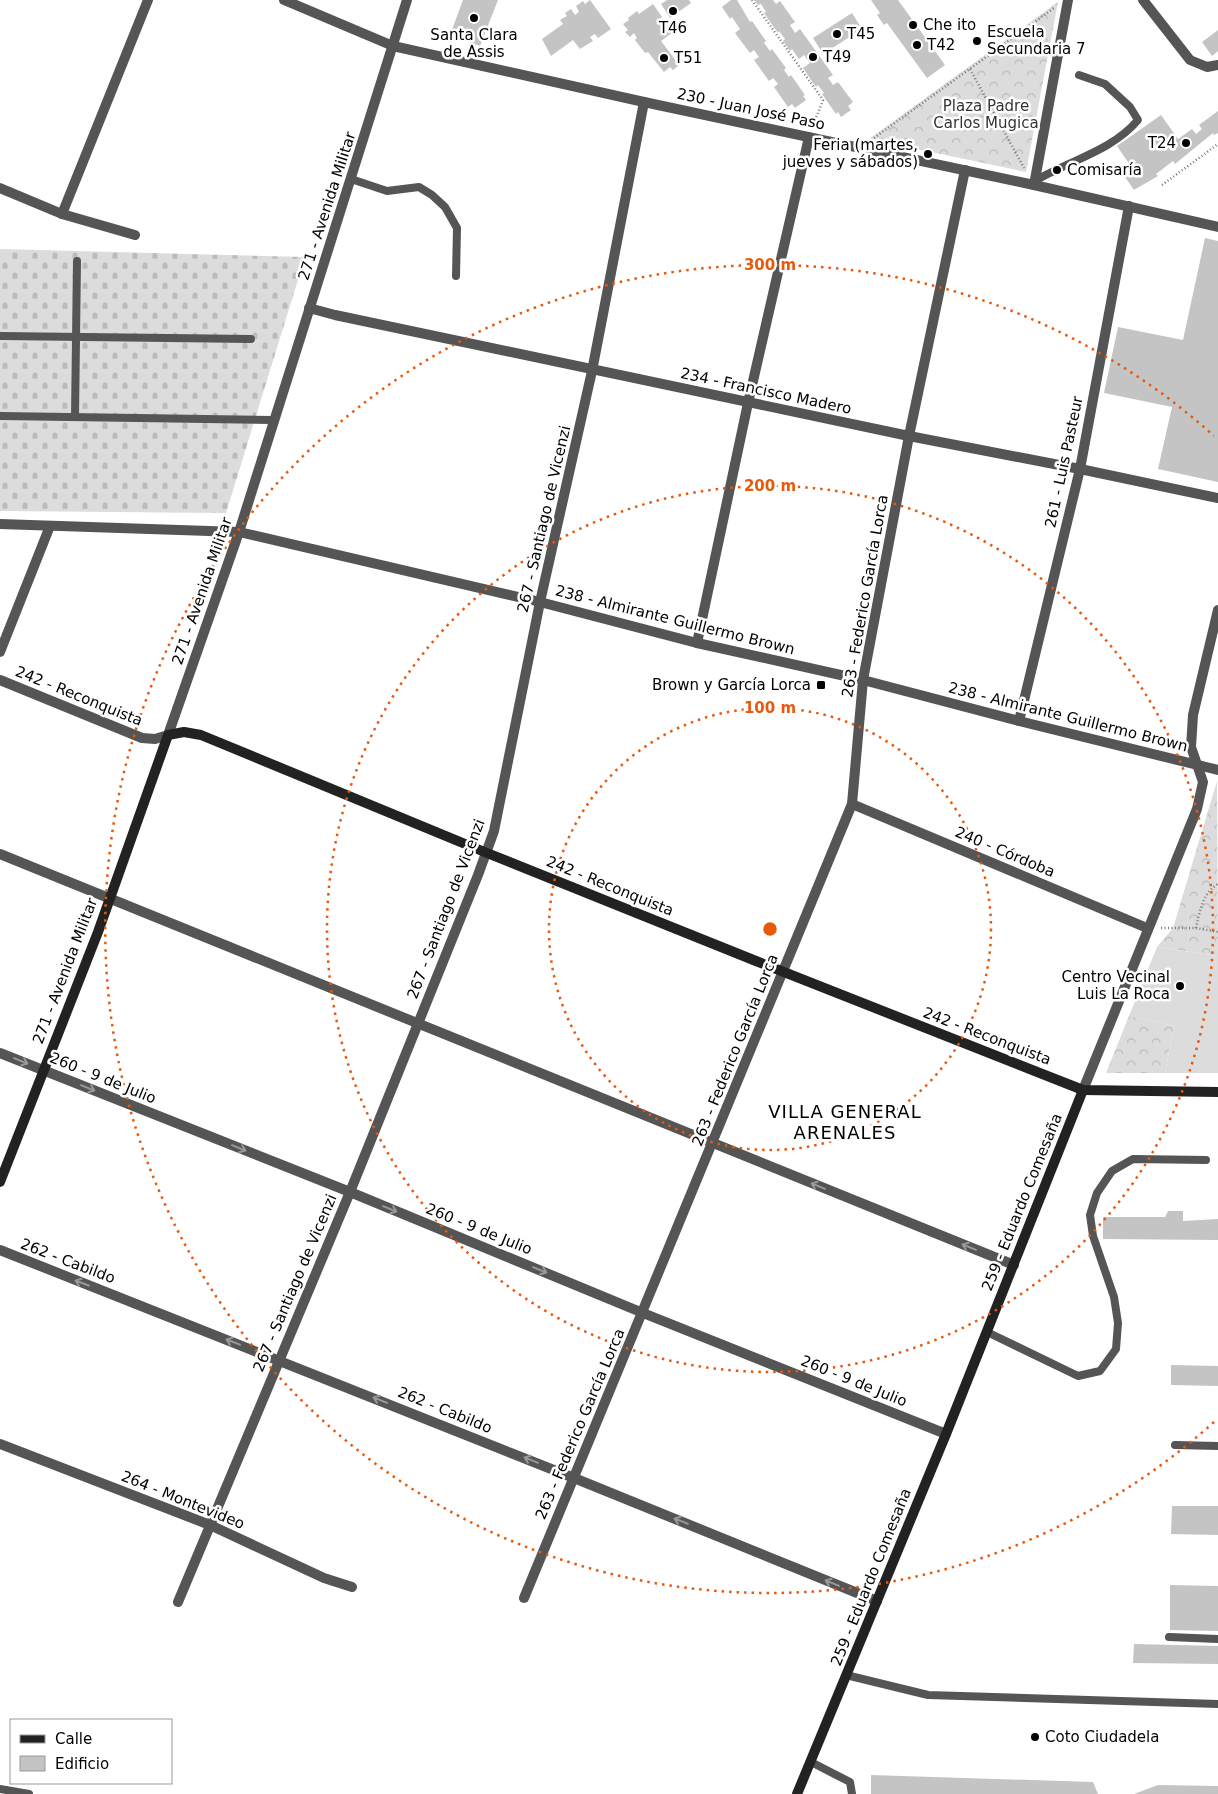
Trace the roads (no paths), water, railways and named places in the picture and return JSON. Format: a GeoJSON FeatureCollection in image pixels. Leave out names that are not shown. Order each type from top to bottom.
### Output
{"type":"FeatureCollection","features":[{"type":"Feature","properties":{"kind":"street"},"geometry":{"type":"LineString","coordinates":[[62,214],[148,0]]}},
{"type":"Feature","properties":{"kind":"street","name":"230 - Juan José Paso"},"geometry":{"type":"LineString","coordinates":[[284,0],[393,46],[644,102],[1034,183],[1218,226]]}},
{"type":"Feature","properties":{"kind":"street","name":"271 - Avenida Militar"},"geometry":{"type":"LineString","coordinates":[[0,1182],[110,898],[239,532],[406,0]]}},
{"type":"Feature","properties":{"kind":"street"},"geometry":{"type":"LineString","coordinates":[[1034,183],[1068,0]]}},
{"type":"Feature","properties":{"kind":"street"},"geometry":{"type":"LineString","coordinates":[[1143,0],[1190,60],[1207,66],[1218,65]]}},
{"type":"Feature","properties":{"kind":"street","name":"267 - Santiago de Vicenzi"},"geometry":{"type":"LineString","coordinates":[[178,1602],[350,1192],[487,853],[494,831],[540,602],[592,371],[644,102]]}},
{"type":"Feature","properties":{"kind":"street"},"geometry":{"type":"LineString","coordinates":[[697,643],[748,403],[809,137]]}},
{"type":"Feature","properties":{"kind":"street","name":"263 - Federico García Lorca"},"geometry":{"type":"LineString","coordinates":[[524,1598],[852,804],[863,680],[909,436],[965,170]]}},
{"type":"Feature","properties":{"kind":"street"},"geometry":{"type":"LineString","coordinates":[[0,188],[62,214],[135,235]]}},
{"type":"Feature","properties":{"kind":"street","name":"261 - Luis Pasteur"},"geometry":{"type":"LineString","coordinates":[[1019,721],[1080,469],[1129,206]]}},
{"type":"Feature","properties":{"kind":"street","name":"234 - Francisco Madero"},"geometry":{"type":"LineString","coordinates":[[309,308],[345,318],[592,371],[1218,498]]}},
{"type":"Feature","properties":{"kind":"street","name":"238 - Almirante Guillermo Brown"},"geometry":{"type":"LineString","coordinates":[[0,524],[239,532],[540,602],[697,643],[863,680],[1218,770]]}},
{"type":"Feature","properties":{"kind":"street"},"geometry":{"type":"LineString","coordinates":[[0,652],[50,526]]}},
{"type":"Feature","properties":{"kind":"street","name":"259 - Eduardo Comesaña"},"geometry":{"type":"LineString","coordinates":[[798,1794],[946,1434],[1147,928],[1197,809],[1202,782],[1191,747],[1191,732],[1193,715],[1218,610]]}},
{"type":"Feature","properties":{"kind":"street","name":"242 - Reconquista"},"geometry":{"type":"LineString","coordinates":[[0,680],[142,738],[155,738],[184,732],[201,735],[487,853],[1083,1090],[1218,1092]]}},
{"type":"Feature","properties":{"kind":"street","name":"240 - Córdoba"},"geometry":{"type":"LineString","coordinates":[[852,804],[1147,928]]}},
{"type":"Feature","properties":{"kind":"street"},"geometry":{"type":"LineString","coordinates":[[0,854],[1014,1265]]}},
{"type":"Feature","properties":{"kind":"street","name":"260 - 9 de Julio"},"geometry":{"type":"LineString","coordinates":[[0,1053],[350,1192],[946,1434]]}},
{"type":"Feature","properties":{"kind":"street","name":"262 - Cabildo"},"geometry":{"type":"LineString","coordinates":[[0,1250],[574,1478],[877,1601]]}},
{"type":"Feature","properties":{"kind":"street","name":"264 - Montevideo"},"geometry":{"type":"LineString","coordinates":[[0,1444],[210,1525],[324,1578],[352,1587]]}},
{"type":"Feature","properties":{"kind":"lane"},"geometry":{"type":"LineString","coordinates":[[1034,183],[1052,171],[1112,142],[1128,132],[1138,120],[1130,107],[1105,84],[1079,75]]}},
{"type":"Feature","properties":{"kind":"lane"},"geometry":{"type":"LineString","coordinates":[[351,179],[387,190],[418,187],[432,195],[445,207],[457,228],[456,276]]}},
{"type":"Feature","properties":{"kind":"lane"},"geometry":{"type":"LineString","coordinates":[[75,417],[77,261]]}},
{"type":"Feature","properties":{"kind":"lane"},"geometry":{"type":"LineString","coordinates":[[0,336],[251,339]]}},
{"type":"Feature","properties":{"kind":"lane"},"geometry":{"type":"LineString","coordinates":[[0,416],[273,420]]}},
{"type":"Feature","properties":{"kind":"lane"},"geometry":{"type":"LineString","coordinates":[[987,1332],[1078,1376],[1100,1371],[1116,1350],[1118,1323],[1114,1297],[1093,1236],[1090,1215],[1097,1193],[1112,1171],[1133,1159],[1206,1160]]}},
{"type":"Feature","properties":{"kind":"lane"},"geometry":{"type":"LineString","coordinates":[[1175,1445],[1218,1446]]}},
{"type":"Feature","properties":{"kind":"lane"},"geometry":{"type":"LineString","coordinates":[[1169,1637],[1218,1638]]}},
{"type":"Feature","properties":{"kind":"lane"},"geometry":{"type":"LineString","coordinates":[[846,1675],[928,1695],[1218,1704]]}},
{"type":"Feature","properties":{"kind":"lane"},"geometry":{"type":"LineString","coordinates":[[811,1762],[850,1782],[852,1794]]}},
{"type":"Feature","properties":{"kind":"lane"},"geometry":{"type":"LineString","coordinates":[[0,1789],[29,1794]]}},
{"type":"Feature","properties":{"kind":"place","name":"T46"},"geometry":{"type":"Point","coordinates":[673,11]}},
{"type":"Feature","properties":{"kind":"place","name":"Santa Clara de Assis"},"geometry":{"type":"Point","coordinates":[474,18]}},
{"type":"Feature","properties":{"kind":"place","name":"Che ito"},"geometry":{"type":"Point","coordinates":[913,25]}},
{"type":"Feature","properties":{"kind":"place","name":"T45"},"geometry":{"type":"Point","coordinates":[837,34]}},
{"type":"Feature","properties":{"kind":"place","name":"Escuela Secundaria 7"},"geometry":{"type":"Point","coordinates":[977,41]}},
{"type":"Feature","properties":{"kind":"place","name":"T42"},"geometry":{"type":"Point","coordinates":[917,45]}},
{"type":"Feature","properties":{"kind":"place","name":"T49"},"geometry":{"type":"Point","coordinates":[813,57]}},
{"type":"Feature","properties":{"kind":"place","name":"T51"},"geometry":{"type":"Point","coordinates":[664,58]}},
{"type":"Feature","properties":{"kind":"place","name":"T24"},"geometry":{"type":"Point","coordinates":[1186,143]}},
{"type":"Feature","properties":{"kind":"place","name":"Feria (martes, jueves y sábados)"},"geometry":{"type":"Point","coordinates":[928,154]}},
{"type":"Feature","properties":{"kind":"place","name":"Comisaría"},"geometry":{"type":"Point","coordinates":[1057,170]}},
{"type":"Feature","properties":{"kind":"place","name":"Brown y García Lorca"},"geometry":{"type":"Point","coordinates":[821,685]}},
{"type":"Feature","properties":{"kind":"place","name":"Centro Vecinal Luis La Roca"},"geometry":{"type":"Point","coordinates":[1180,986]}},
{"type":"Feature","properties":{"kind":"place","name":"Coto Ciudadela"},"geometry":{"type":"Point","coordinates":[1035,1737]}},
{"type":"Feature","properties":{"kind":"district","name":"VILLA GENERAL ARENALES"},"geometry":{"type":"Point","coordinates":[845,1121]}},
{"type":"Feature","properties":{"kind":"park label","name":"Plaza Padre Carlos Mugica"},"geometry":{"type":"Point","coordinates":[986,114]}}]}
